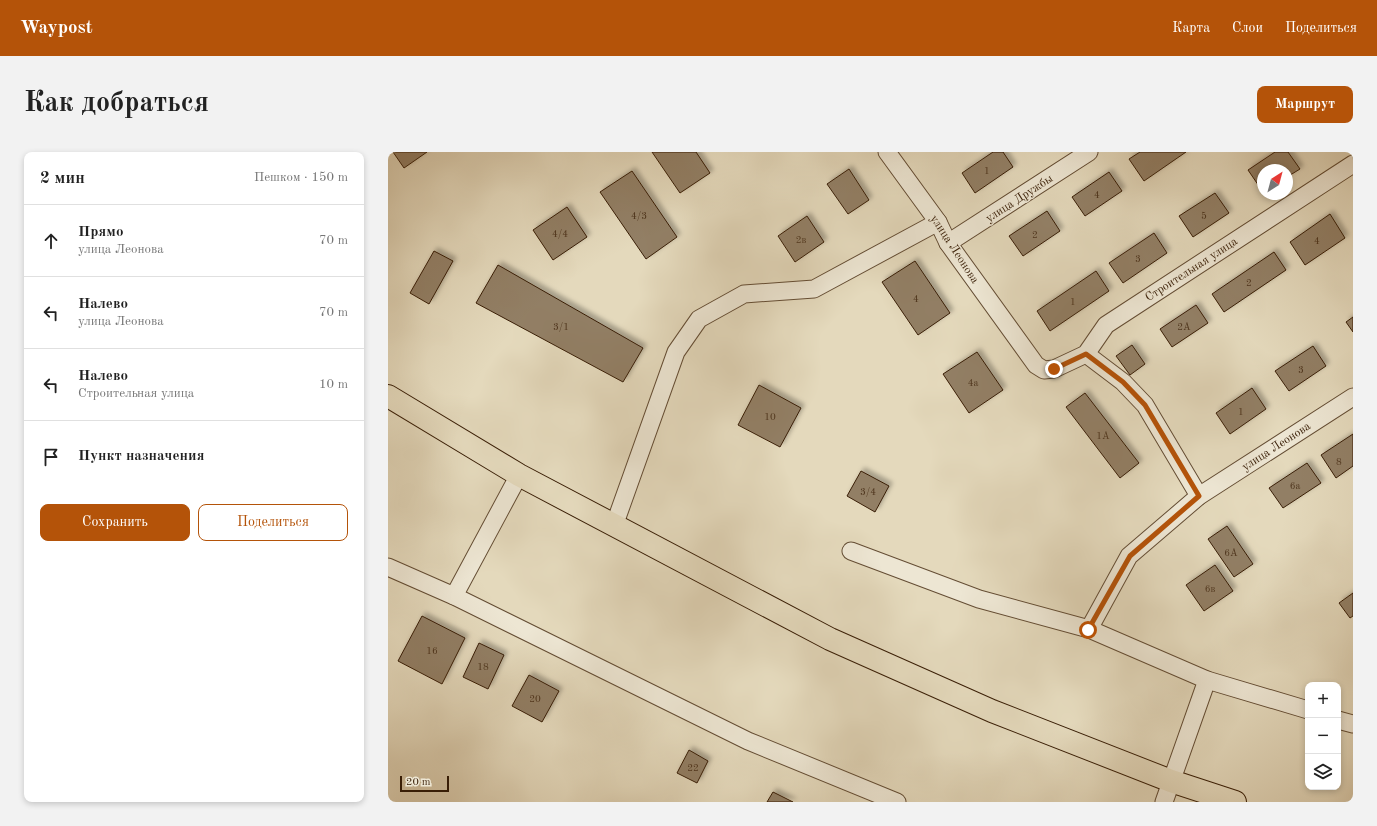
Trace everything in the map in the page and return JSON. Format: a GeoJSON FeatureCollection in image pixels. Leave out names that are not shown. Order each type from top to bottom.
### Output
{"type":"FeatureCollection","features":[{"type":"Feature","properties":{"kind":"highway"},"geometry":{"type":"LineString","coordinates":[[388,396],[519,475],[830,639],[992,711],[1171,781],[1235,802]]}},
{"type":"Feature","properties":{"kind":"street","name":"улица Леонова"},"geometry":{"type":"LineString","coordinates":[[887,152],[938,222],[948,243],[1036,365],[1044,370],[1054,369],[1086,354]]}},
{"type":"Feature","properties":{"kind":"street","name":"улица Дружбы"},"geometry":{"type":"LineString","coordinates":[[948,243],[1089,152]]}},
{"type":"Feature","properties":{"kind":"street","name":"Строительная улица"},"geometry":{"type":"LineString","coordinates":[[1086,354],[1106,325],[1353,164]]}},
{"type":"Feature","properties":{"kind":"street"},"geometry":{"type":"LineString","coordinates":[[614,526],[676,352],[699,319],[744,294],[814,289],[938,222]]}},
{"type":"Feature","properties":{"kind":"street"},"geometry":{"type":"LineString","coordinates":[[1086,354],[1123,382],[1145,405],[1199,496]]}},
{"type":"Feature","properties":{"kind":"street","name":"улица Леонова"},"geometry":{"type":"LineString","coordinates":[[1088,630],[1130,556],[1199,496],[1353,397]]}},
{"type":"Feature","properties":{"kind":"street"},"geometry":{"type":"LineString","coordinates":[[454,596],[519,475]]}},
{"type":"Feature","properties":{"kind":"street"},"geometry":{"type":"LineString","coordinates":[[851,551],[979,599],[1088,630],[1207,680],[1305,709]]}},
{"type":"Feature","properties":{"kind":"street"},"geometry":{"type":"LineString","coordinates":[[388,567],[454,596],[748,741],[897,802]]}},
{"type":"Feature","properties":{"kind":"street"},"geometry":{"type":"LineString","coordinates":[[1164,802],[1207,680]]}},
{"type":"Feature","properties":{"kind":"street"},"geometry":{"type":"LineString","coordinates":[[1341,721],[1353,724]]}},
{"type":"Feature","properties":{"kind":"building"},"geometry":{"type":"Polygon","coordinates":[[[393,152],[427,152],[404,168],[393,152]]]}},
{"type":"Feature","properties":{"kind":"building"},"geometry":{"type":"Polygon","coordinates":[[[652,152],[696,152],[710,173],[680,193],[652,152]]]}},
{"type":"Feature","properties":{"kind":"building"},"geometry":{"type":"Polygon","coordinates":[[[993,152],[1003,152],[1013,167],[975,193],[962,173],[993,152]]]}},
{"type":"Feature","properties":{"kind":"building"},"geometry":{"type":"Polygon","coordinates":[[[1140,152],[1186,152],[1144,181],[1129,159],[1140,152]]]}},
{"type":"Feature","properties":{"kind":"building"},"geometry":{"type":"Polygon","coordinates":[[[1275,152],[1288,152],[1300,169],[1293,173],[1293,164],[1257,164],[1275,152]]]}},
{"type":"Feature","properties":{"kind":"building"},"geometry":{"type":"Polygon","coordinates":[[[1257,164],[1257,183],[1248,170],[1257,164]]]}},
{"type":"Feature","properties":{"kind":"building"},"geometry":{"type":"Polygon","coordinates":[[[849,169],[869,200],[848,214],[827,184],[849,169]]]}},
{"type":"Feature","properties":{"kind":"building"},"geometry":{"type":"Polygon","coordinates":[[[632,171],[677,237],[646,259],[600,192],[632,171]]]}},
{"type":"Feature","properties":{"kind":"building"},"geometry":{"type":"Polygon","coordinates":[[[1109,172],[1122,191],[1085,216],[1072,197],[1109,172]]]}},
{"type":"Feature","properties":{"kind":"building"},"geometry":{"type":"Polygon","coordinates":[[[1215,193],[1229,213],[1193,237],[1179,216],[1215,193]]]}},
{"type":"Feature","properties":{"kind":"building"},"geometry":{"type":"Polygon","coordinates":[[[567,207],[587,237],[553,260],[533,230],[567,207]]]}},
{"type":"Feature","properties":{"kind":"building"},"geometry":{"type":"Polygon","coordinates":[[[1047,211],[1060,231],[1023,256],[1009,236],[1047,211]]]}},
{"type":"Feature","properties":{"kind":"building"},"geometry":{"type":"Polygon","coordinates":[[[1330,214],[1345,238],[1305,265],[1290,242],[1330,214]]]}},
{"type":"Feature","properties":{"kind":"building"},"geometry":{"type":"Polygon","coordinates":[[[807,216],[824,242],[795,262],[778,236],[807,216]]]}},
{"type":"Feature","properties":{"kind":"building"},"geometry":{"type":"Polygon","coordinates":[[[1154,233],[1167,253],[1123,283],[1109,263],[1154,233]]]}},
{"type":"Feature","properties":{"kind":"building"},"geometry":{"type":"Polygon","coordinates":[[[434,251],[453,261],[429,304],[410,293],[434,251]]]}},
{"type":"Feature","properties":{"kind":"building"},"geometry":{"type":"Polygon","coordinates":[[[1274,252],[1286,270],[1224,312],[1212,294],[1274,252]]]}},
{"type":"Feature","properties":{"kind":"building"},"geometry":{"type":"Polygon","coordinates":[[[915,261],[950,313],[918,335],[882,282],[915,261]]]}},
{"type":"Feature","properties":{"kind":"building"},"geometry":{"type":"Polygon","coordinates":[[[498,265],[643,348],[623,382],[476,303],[498,265]]]}},
{"type":"Feature","properties":{"kind":"building"},"geometry":{"type":"Polygon","coordinates":[[[1096,271],[1109,291],[1050,331],[1037,311],[1096,271]]]}},
{"type":"Feature","properties":{"kind":"building"},"geometry":{"type":"Polygon","coordinates":[[[1196,305],[1208,323],[1172,347],[1160,329],[1196,305]]]}},
{"type":"Feature","properties":{"kind":"building"},"geometry":{"type":"Polygon","coordinates":[[[1353,317],[1353,332],[1346,322],[1353,317]]]}},
{"type":"Feature","properties":{"kind":"building"},"geometry":{"type":"Polygon","coordinates":[[[1132,345],[1145,364],[1130,375],[1116,356],[1132,345]]]}},
{"type":"Feature","properties":{"kind":"building"},"geometry":{"type":"Polygon","coordinates":[[[1313,346],[1326,366],[1289,391],[1275,371],[1313,346]]]}},
{"type":"Feature","properties":{"kind":"building"},"geometry":{"type":"Polygon","coordinates":[[[977,352],[1003,390],[969,413],[943,374],[977,352]]]}},
{"type":"Feature","properties":{"kind":"building"},"geometry":{"type":"Polygon","coordinates":[[[759,385],[801,408],[780,447],[738,425],[759,385]]]}},
{"type":"Feature","properties":{"kind":"building"},"geometry":{"type":"Polygon","coordinates":[[[1252,388],[1266,409],[1230,434],[1216,413],[1252,388]]]}},
{"type":"Feature","properties":{"kind":"building"},"geometry":{"type":"Polygon","coordinates":[[[1085,393],[1139,463],[1120,478],[1066,407],[1085,393]]]}},
{"type":"Feature","properties":{"kind":"building"},"geometry":{"type":"Polygon","coordinates":[[[1353,434],[1353,466],[1336,478],[1321,455],[1353,434]]]}},
{"type":"Feature","properties":{"kind":"building"},"geometry":{"type":"Polygon","coordinates":[[[1307,463],[1321,483],[1283,508],[1269,488],[1307,463]]]}},
{"type":"Feature","properties":{"kind":"building"},"geometry":{"type":"Polygon","coordinates":[[[861,471],[889,486],[875,512],[847,496],[861,471]]]}},
{"type":"Feature","properties":{"kind":"building"},"geometry":{"type":"Polygon","coordinates":[[[1227,526],[1253,564],[1234,577],[1208,539],[1227,526]]]}},
{"type":"Feature","properties":{"kind":"building"},"geometry":{"type":"Polygon","coordinates":[[[1215,565],[1233,591],[1204,611],[1186,585],[1215,565]]]}},
{"type":"Feature","properties":{"kind":"building"},"geometry":{"type":"Polygon","coordinates":[[[1353,593],[1353,616],[1350,618],[1339,603],[1353,593]]]}},
{"type":"Feature","properties":{"kind":"building"},"geometry":{"type":"Polygon","coordinates":[[[422,616],[465,638],[442,684],[398,661],[422,616]]]}},
{"type":"Feature","properties":{"kind":"building"},"geometry":{"type":"Polygon","coordinates":[[[479,643],[504,655],[488,689],[463,677],[479,643]]]}},
{"type":"Feature","properties":{"kind":"building"},"geometry":{"type":"Polygon","coordinates":[[[529,675],[559,691],[542,722],[512,706],[529,675]]]}},
{"type":"Feature","properties":{"kind":"building"},"geometry":{"type":"Polygon","coordinates":[[[689,750],[708,761],[697,783],[677,773],[689,750]]]}},
{"type":"Feature","properties":{"kind":"building"},"geometry":{"type":"Polygon","coordinates":[[[773,792],[793,802],[767,802],[773,792]]]}},
{"type":"Feature","properties":{"kind":"route"},"geometry":{"type":"LineString","coordinates":[[1054,369],[1086,354],[1123,382],[1145,405],[1199,496],[1130,556],[1088,630]]}}]}
